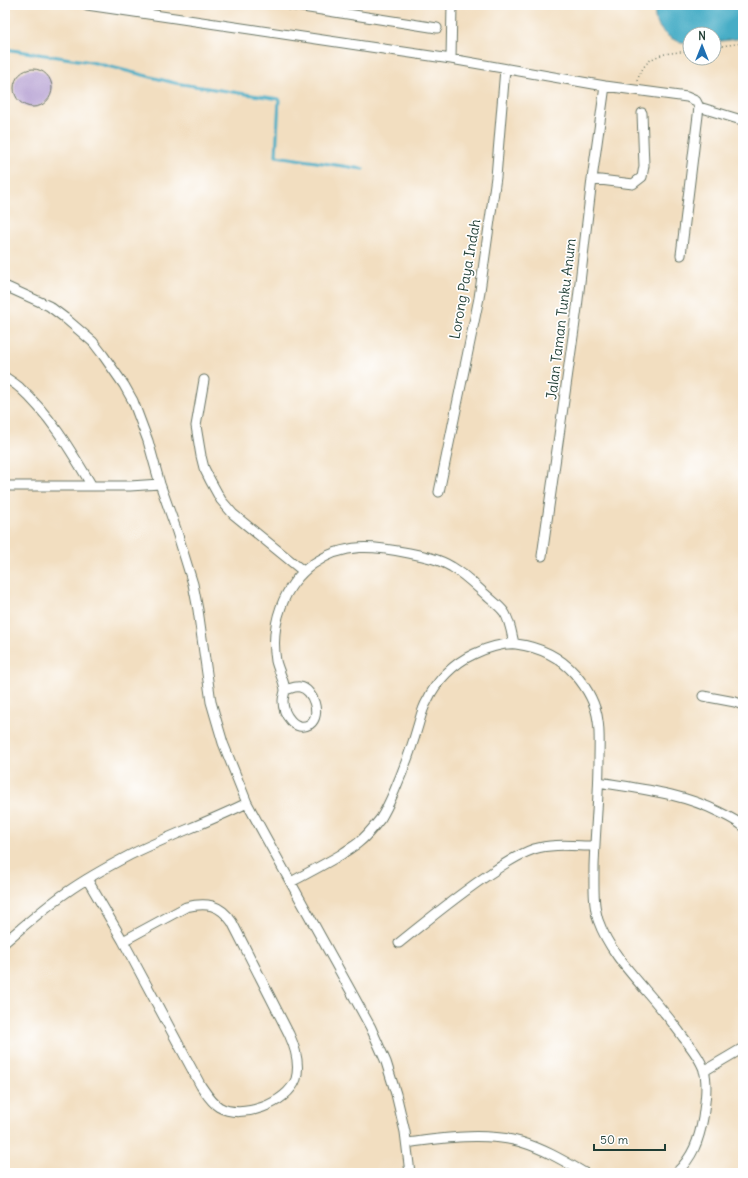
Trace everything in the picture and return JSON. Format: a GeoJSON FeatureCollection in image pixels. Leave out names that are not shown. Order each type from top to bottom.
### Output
{"type":"FeatureCollection","features":[{"type":"Feature","properties":{"kind":"street"},"geometry":{"type":"LineString","coordinates":[[86,5],[451,59],[605,86],[687,97],[696,101],[699,107],[681,255]]}},
{"type":"Feature","properties":{"kind":"street"},"geometry":{"type":"LineString","coordinates":[[290,5],[328,8],[437,28]]}},
{"type":"Feature","properties":{"kind":"street"},"geometry":{"type":"LineString","coordinates":[[451,59],[452,5]]}},
{"type":"Feature","properties":{"kind":"street","name":"Lorong Paya Indah"},"geometry":{"type":"LineString","coordinates":[[439,492],[472,324],[479,298],[496,177],[506,69]]}},
{"type":"Feature","properties":{"kind":"street","name":"Jalan Taman Tunku Anum"},"geometry":{"type":"LineString","coordinates":[[542,556],[577,308],[592,179],[605,86]]}},
{"type":"Feature","properties":{"kind":"street"},"geometry":{"type":"LineString","coordinates":[[699,107],[738,119]]}},
{"type":"Feature","properties":{"kind":"street"},"geometry":{"type":"LineString","coordinates":[[592,179],[633,184],[642,177],[644,166],[642,113]]}},
{"type":"Feature","properties":{"kind":"street"},"geometry":{"type":"LineString","coordinates":[[5,286],[49,306],[88,338],[103,355],[124,385],[133,401],[148,441],[192,584],[198,610],[214,713],[230,760],[264,836],[371,1028],[384,1057],[396,1094],[407,1143],[410,1173]]}},
{"type":"Feature","properties":{"kind":"street"},"geometry":{"type":"LineString","coordinates":[[5,377],[19,387],[43,412],[64,440],[92,486]]}},
{"type":"Feature","properties":{"kind":"street"},"geometry":{"type":"LineString","coordinates":[[204,380],[196,426],[200,456],[210,480],[221,500],[234,514],[303,571]]}},
{"type":"Feature","properties":{"kind":"street"},"geometry":{"type":"LineString","coordinates":[[5,486],[130,486],[160,484]]}},
{"type":"Feature","properties":{"kind":"street"},"geometry":{"type":"LineString","coordinates":[[285,690],[299,687],[306,690],[310,694],[316,711],[314,720],[310,724],[300,726],[295,725],[289,719],[283,705],[285,690],[276,659],[275,628],[285,598],[296,579],[303,571],[324,557],[336,552],[362,547],[384,548],[444,562],[458,570],[503,611],[507,616],[514,644]]}},
{"type":"Feature","properties":{"kind":"street"},"geometry":{"type":"LineString","coordinates":[[291,882],[356,845],[367,835],[382,816],[403,771],[426,701],[447,673],[468,657],[478,652],[503,645],[514,644],[526,646],[550,654],[568,667],[584,684],[592,699],[598,721],[599,782],[594,846],[595,909],[603,932],[621,962],[671,1020],[697,1056],[704,1071],[706,1099],[696,1146],[683,1167],[676,1173]]}},
{"type":"Feature","properties":{"kind":"street"},"geometry":{"type":"LineString","coordinates":[[703,696],[743,705]]}},
{"type":"Feature","properties":{"kind":"street"},"geometry":{"type":"LineString","coordinates":[[599,782],[679,796],[712,809],[731,818],[743,826]]}},
{"type":"Feature","properties":{"kind":"street"},"geometry":{"type":"LineString","coordinates":[[5,942],[66,893],[87,879],[151,845],[248,803]]}},
{"type":"Feature","properties":{"kind":"street"},"geometry":{"type":"LineString","coordinates":[[399,943],[472,885],[505,864],[533,849],[549,846],[594,846]]}},
{"type":"Feature","properties":{"kind":"street"},"geometry":{"type":"LineString","coordinates":[[87,879],[123,941],[201,1086],[210,1099],[217,1106],[224,1109],[232,1111],[254,1110],[269,1104],[288,1091],[295,1081],[297,1070],[297,1061],[293,1043],[232,922],[223,912],[218,908],[205,904],[190,906],[123,941]]}},
{"type":"Feature","properties":{"kind":"street"},"geometry":{"type":"LineString","coordinates":[[704,1071],[743,1048]]}},
{"type":"Feature","properties":{"kind":"street"},"geometry":{"type":"LineString","coordinates":[[407,1143],[442,1138],[477,1137],[507,1139],[520,1142],[549,1153],[585,1173]]}},
{"type":"Feature","properties":{"kind":"path"},"geometry":{"type":"LineString","coordinates":[[722,46],[743,43]]}},
{"type":"Feature","properties":{"kind":"path"},"geometry":{"type":"LineString","coordinates":[[634,90],[640,71],[647,62],[662,54],[682,52]]}},
{"type":"Feature","properties":{"kind":"water"},"geometry":{"type":"Polygon","coordinates":[[[655,5],[743,5],[743,38],[722,41],[722,26],[682,26],[682,43],[679,42],[665,34],[655,18],[655,5]]]}},
{"type":"Feature","properties":{"kind":"building"},"geometry":{"type":"Polygon","coordinates":[[[29,69],[37,69],[44,72],[49,77],[52,88],[49,99],[44,104],[37,107],[29,107],[22,104],[17,99],[14,92],[14,84],[17,77],[22,72],[29,69]]]}},
{"type":"Feature","properties":{"kind":"waterway"},"geometry":{"type":"LineString","coordinates":[[5,49],[91,62],[175,83],[279,99],[276,156],[363,169]]}}]}
